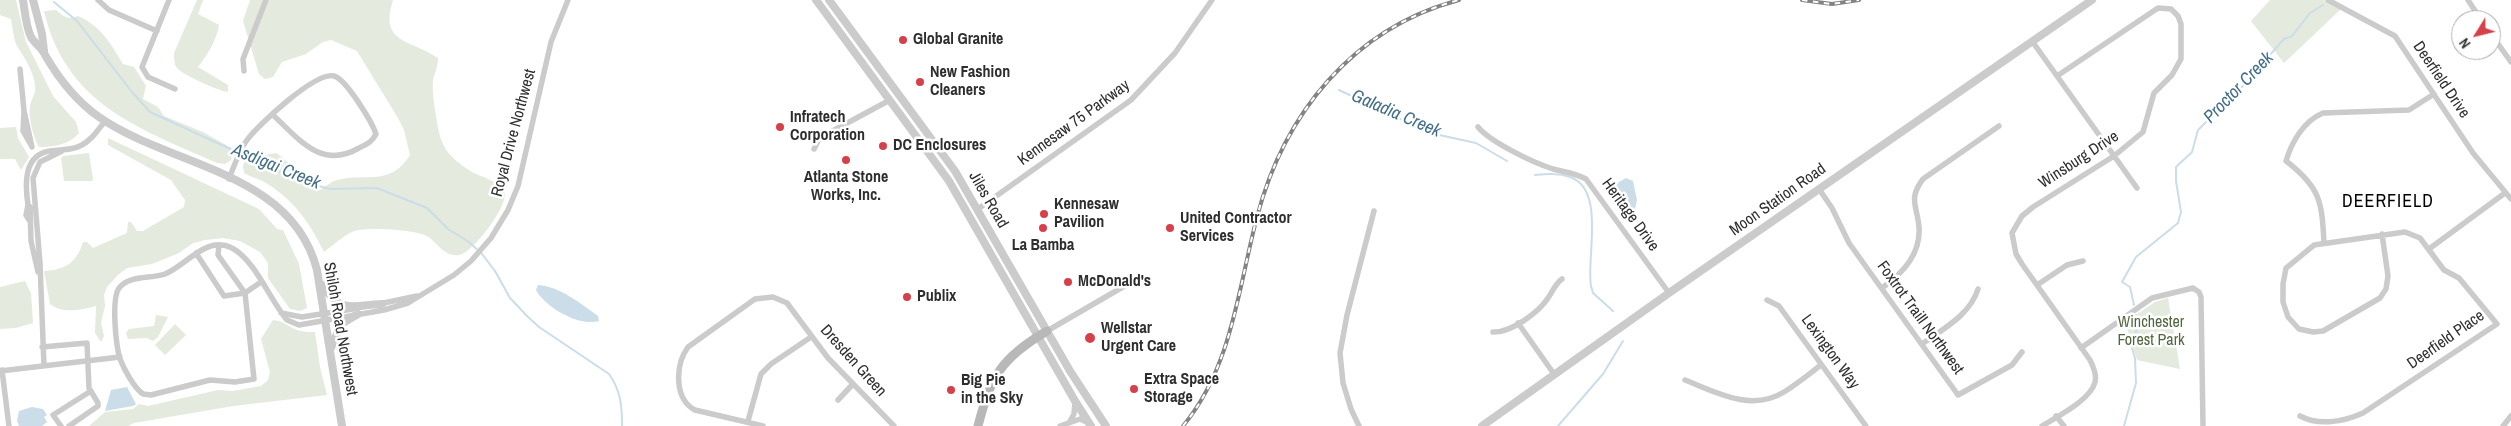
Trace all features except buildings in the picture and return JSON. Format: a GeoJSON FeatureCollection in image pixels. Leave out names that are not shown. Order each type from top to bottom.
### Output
{"type":"FeatureCollection","features":[{"type":"Feature","properties":{"kind":"main road"},"geometry":{"type":"LineString","coordinates":[[978,426],[989,386],[994,378],[1006,362],[1028,342],[1046,332]]}},
{"type":"Feature","properties":{"kind":"street","name":"Shiloh Road Northwest"},"geometry":{"type":"LineString","coordinates":[[23,0],[31,37],[44,52],[66,86],[86,108],[105,121],[270,199],[293,221],[312,253],[319,282],[342,426]]}},
{"type":"Feature","properties":{"kind":"street","name":"Shiloh Road Northwest"},"geometry":{"type":"LineString","coordinates":[[34,0],[44,52]]}},
{"type":"Feature","properties":{"kind":"street"},"geometry":{"type":"LineString","coordinates":[[98,0],[109,10],[156,31]]}},
{"type":"Feature","properties":{"kind":"street"},"geometry":{"type":"LineString","coordinates":[[169,0],[143,64],[142,71],[148,77],[175,89]]}},
{"type":"Feature","properties":{"kind":"street"},"geometry":{"type":"LineString","coordinates":[[244,71],[243,60],[266,0]]}},
{"type":"Feature","properties":{"kind":"street","name":"Royal Drive Northwest"},"geometry":{"type":"LineString","coordinates":[[324,317],[358,314],[408,303],[437,286],[471,260],[491,238],[508,210],[520,176],[551,42],[568,0]]}},
{"type":"Feature","properties":{"kind":"street","name":"Jiles Road"},"geometry":{"type":"LineString","coordinates":[[816,0],[949,181],[1090,424]]}},
{"type":"Feature","properties":{"kind":"street","name":"Jiles Road"},"geometry":{"type":"LineString","coordinates":[[829,0],[942,152],[978,209],[1077,384],[1106,426]]}},
{"type":"Feature","properties":{"kind":"street","name":"Kennesaw 75 Parkway"},"geometry":{"type":"LineString","coordinates":[[978,209],[1127,104],[1175,54],[1212,0]]}},
{"type":"Feature","properties":{"kind":"street","name":"Moon Station Road"},"geometry":{"type":"LineString","coordinates":[[1482,426],[1669,293],[2092,0]]}},
{"type":"Feature","properties":{"kind":"street","name":"Deerfield Drive"},"geometry":{"type":"LineString","coordinates":[[2328,0],[2395,36],[2473,153],[2511,199]]}},
{"type":"Feature","properties":{"kind":"street","name":"Winsburg Drive"},"geometry":{"type":"LineString","coordinates":[[2042,426],[2084,397],[2096,382],[2095,370],[2082,348],[2016,254],[2012,233],[2022,216],[2033,206],[2114,156],[2143,132],[2154,93],[2179,65],[2182,53],[2178,16],[2171,8],[2158,8],[2057,76]]}},
{"type":"Feature","properties":{"kind":"street"},"geometry":{"type":"LineString","coordinates":[[2032,40],[2137,188]]}},
{"type":"Feature","properties":{"kind":"street"},"geometry":{"type":"LineString","coordinates":[[2501,48],[2511,62]]}},
{"type":"Feature","properties":{"kind":"street"},"geometry":{"type":"LineString","coordinates":[[20,70],[24,111],[22,131],[32,147],[24,111]]}},
{"type":"Feature","properties":{"kind":"street"},"geometry":{"type":"LineString","coordinates":[[229,178],[247,140],[273,115],[306,87],[326,76],[336,76],[344,82],[376,134],[371,142],[353,152],[322,155],[312,151],[273,115]]}},
{"type":"Feature","properties":{"kind":"street"},"geometry":{"type":"LineString","coordinates":[[2324,243],[2320,200],[2300,170],[2286,161],[2290,147],[2311,118],[2323,113],[2409,110],[2434,94]]}},
{"type":"Feature","properties":{"kind":"street"},"geometry":{"type":"LineString","coordinates":[[814,150],[818,141],[825,135],[890,100]]}},
{"type":"Feature","properties":{"kind":"street"},"geometry":{"type":"LineString","coordinates":[[39,274],[34,263],[29,220],[31,217],[30,207],[28,205],[25,182],[29,167],[44,152],[62,150],[86,143],[105,121]]}},
{"type":"Feature","properties":{"kind":"street"},"geometry":{"type":"LineString","coordinates":[[1882,288],[1905,269],[1918,244],[1919,227],[1913,203],[1915,189],[1923,179],[1999,126]]}},
{"type":"Feature","properties":{"kind":"street","name":"Heritage Drive"},"geometry":{"type":"LineString","coordinates":[[1478,127],[1488,137],[1540,164],[1586,178],[1669,293]]}},
{"type":"Feature","properties":{"kind":"street"},"geometry":{"type":"LineString","coordinates":[[44,366],[33,178],[40,162],[62,150]]}},
{"type":"Feature","properties":{"kind":"street","name":"Foxtrot Traill Northwest"},"geometry":{"type":"LineString","coordinates":[[1819,189],[1832,208],[1845,238],[1958,395],[2012,365],[2022,352]]}},
{"type":"Feature","properties":{"kind":"street"},"geometry":{"type":"LineString","coordinates":[[2429,249],[2505,193]]}},
{"type":"Feature","properties":{"kind":"street"},"geometry":{"type":"LineString","coordinates":[[1359,426],[1351,409],[1343,383],[1340,353],[1347,316],[1374,211]]}},
{"type":"Feature","properties":{"kind":"street","name":"Deerfield Place"},"geometry":{"type":"LineString","coordinates":[[2300,416],[2310,422],[2348,420],[2363,413],[2497,324],[2459,278],[2444,270],[2429,249],[2414,234],[2405,232],[2382,234],[2314,245],[2286,268],[2282,284],[2283,302],[2288,317],[2299,328],[2312,332],[2323,331],[2380,298],[2386,288],[2388,276],[2382,234]]}},
{"type":"Feature","properties":{"kind":"street"},"geometry":{"type":"LineString","coordinates":[[219,245],[218,255],[244,293],[254,379],[235,382],[210,380],[146,395],[139,392],[120,357],[114,304],[118,289],[132,280],[165,274],[210,246],[219,245],[227,246],[239,252],[286,320],[294,325],[324,317]]}},
{"type":"Feature","properties":{"kind":"street"},"geometry":{"type":"LineString","coordinates":[[196,253],[224,296],[244,293],[261,282]]}},
{"type":"Feature","properties":{"kind":"street"},"geometry":{"type":"LineString","coordinates":[[2037,285],[2067,265],[2083,261]]}},
{"type":"Feature","properties":{"kind":"street"},"geometry":{"type":"LineString","coordinates":[[1046,332],[1140,278]]}},
{"type":"Feature","properties":{"kind":"street"},"geometry":{"type":"LineString","coordinates":[[1493,332],[1501,333],[1518,323],[1544,303],[1562,278]]}},
{"type":"Feature","properties":{"kind":"street"},"geometry":{"type":"LineString","coordinates":[[319,282],[332,300],[341,306],[382,304]]}},
{"type":"Feature","properties":{"kind":"street"},"geometry":{"type":"LineString","coordinates":[[2082,348],[2152,298],[2193,288],[2199,292],[2201,297],[2203,426]]}},
{"type":"Feature","properties":{"kind":"street"},"geometry":{"type":"LineString","coordinates":[[1922,344],[1963,314],[1970,306],[1978,289]]}},
{"type":"Feature","properties":{"kind":"street","name":"Royal Drive Northwest"},"geometry":{"type":"LineString","coordinates":[[324,317],[418,296]]}},
{"type":"Feature","properties":{"kind":"street","name":"Dresden Green"},"geometry":{"type":"LineString","coordinates":[[763,426],[695,410],[686,403],[679,388],[686,350],[692,343],[755,299],[766,296],[778,298],[787,303],[810,337],[894,426]]}},
{"type":"Feature","properties":{"kind":"street","name":"Lexington Way"},"geometry":{"type":"LineString","coordinates":[[1767,300],[1779,306],[1866,426]]}},
{"type":"Feature","properties":{"kind":"street"},"geometry":{"type":"LineString","coordinates":[[330,350],[341,324],[358,314]]}},
{"type":"Feature","properties":{"kind":"street"},"geometry":{"type":"LineString","coordinates":[[1518,323],[1554,374]]}},
{"type":"Feature","properties":{"kind":"street"},"geometry":{"type":"LineString","coordinates":[[748,421],[761,374],[771,364],[810,337]]}},
{"type":"Feature","properties":{"kind":"street"},"geometry":{"type":"LineString","coordinates":[[42,347],[87,343],[91,391],[98,406],[69,426]]}},
{"type":"Feature","properties":{"kind":"street"},"geometry":{"type":"LineString","coordinates":[[9,426],[1,370],[120,357]]}},
{"type":"Feature","properties":{"kind":"street"},"geometry":{"type":"LineString","coordinates":[[1686,380],[1738,400],[1755,403],[1785,392],[1821,365]]}},
{"type":"Feature","properties":{"kind":"street"},"geometry":{"type":"LineString","coordinates":[[838,400],[853,384]]}},
{"type":"Feature","properties":{"kind":"street"},"geometry":{"type":"LineString","coordinates":[[60,426],[53,415],[91,391]]}},
{"type":"Feature","properties":{"kind":"street"},"geometry":{"type":"LineString","coordinates":[[1070,421],[1074,414],[1075,401]]}},
{"type":"Feature","properties":{"kind":"street"},"geometry":{"type":"LineString","coordinates":[[2056,416],[2064,426]]}},
{"type":"Feature","properties":{"kind":"street"},"geometry":{"type":"LineString","coordinates":[[2503,426],[2511,416]]}},
{"type":"Feature","properties":{"kind":"street"},"geometry":{"type":"LineString","coordinates":[[1060,426],[1080,419],[1090,424]]}},
{"type":"Feature","properties":{"kind":"green space"},"geometry":{"type":"Polygon","coordinates":[[[0,0],[16,0],[26,42],[53,96],[76,122],[79,133],[66,143],[39,147],[37,143],[31,125],[30,112],[35,89],[34,78],[17,46],[11,19],[0,15],[0,0]]]}},
{"type":"Feature","properties":{"kind":"green space"},"geometry":{"type":"Polygon","coordinates":[[[197,0],[203,0],[198,14],[219,25],[211,47],[198,67],[228,85],[228,92],[193,78],[180,71],[175,65],[174,53],[197,0]]]}},
{"type":"Feature","properties":{"kind":"green space"},"geometry":{"type":"Polygon","coordinates":[[[250,0],[393,0],[390,25],[394,33],[408,43],[438,58],[433,80],[433,92],[439,131],[448,153],[472,172],[494,182],[504,191],[505,197],[502,206],[489,227],[472,246],[459,255],[454,255],[445,252],[427,236],[421,234],[367,229],[352,232],[324,252],[307,222],[285,197],[266,183],[244,173],[243,166],[246,159],[276,153],[306,182],[320,190],[332,182],[344,178],[384,176],[402,165],[410,155],[404,130],[398,118],[357,51],[331,40],[323,42],[306,54],[282,62],[273,77],[265,79],[259,74],[243,21],[250,0]]]}},
{"type":"Feature","properties":{"kind":"green space"},"geometry":{"type":"Polygon","coordinates":[[[2270,0],[2323,0],[2341,9],[2284,63],[2251,21],[2270,0]]]}},
{"type":"Feature","properties":{"kind":"green space"},"geometry":{"type":"Polygon","coordinates":[[[56,10],[66,17],[78,16],[99,30],[123,64],[134,67],[146,86],[143,99],[158,107],[164,116],[203,132],[233,149],[231,160],[225,164],[217,163],[160,138],[110,109],[88,91],[69,69],[55,43],[44,11],[56,10]]]}},
{"type":"Feature","properties":{"kind":"green space"},"geometry":{"type":"Polygon","coordinates":[[[16,127],[18,138],[29,157],[21,170],[15,159],[0,159],[0,128],[16,127]]]}},
{"type":"Feature","properties":{"kind":"green space"},"geometry":{"type":"Polygon","coordinates":[[[108,138],[259,209],[277,229],[283,230],[299,264],[307,308],[300,311],[290,309],[268,278],[268,263],[260,252],[240,241],[223,238],[193,243],[179,253],[152,264],[127,268],[118,275],[107,287],[104,295],[105,306],[101,323],[104,336],[101,342],[95,333],[96,306],[78,310],[66,310],[50,304],[44,271],[59,269],[70,264],[81,249],[83,242],[87,242],[93,248],[127,233],[128,222],[131,222],[137,231],[143,231],[184,207],[185,200],[171,180],[108,145],[108,138]]]}},
{"type":"Feature","properties":{"kind":"green space"},"geometry":{"type":"Polygon","coordinates":[[[89,153],[92,181],[64,181],[61,158],[63,156],[89,153]]]}},
{"type":"Feature","properties":{"kind":"green space"},"geometry":{"type":"Polygon","coordinates":[[[25,281],[31,293],[33,323],[16,328],[0,329],[0,287],[25,281]]]}},
{"type":"Feature","properties":{"kind":"green space","name":"Winchester Forest Park"},"geometry":{"type":"Polygon","coordinates":[[[2168,298],[2180,369],[2137,360],[2125,322],[2155,302],[2168,298]]]}},
{"type":"Feature","properties":{"kind":"green space"},"geometry":{"type":"Polygon","coordinates":[[[156,315],[168,317],[158,337],[153,341],[147,338],[128,339],[126,333],[129,329],[154,326],[156,315]]]}},
{"type":"Feature","properties":{"kind":"green space"},"geometry":{"type":"Polygon","coordinates":[[[273,320],[300,331],[315,332],[320,367],[327,395],[233,406],[134,423],[128,426],[89,426],[105,412],[133,409],[139,404],[148,406],[218,390],[233,391],[261,386],[268,380],[270,372],[261,339],[273,320]]]}},
{"type":"Feature","properties":{"kind":"green space"},"geometry":{"type":"Polygon","coordinates":[[[175,324],[186,335],[165,355],[155,345],[175,324]]]}},
{"type":"Feature","properties":{"kind":"water"},"geometry":{"type":"Polygon","coordinates":[[[1626,178],[1633,181],[1637,200],[1635,209],[1631,212],[1613,196],[1609,188],[1626,178]]]}},
{"type":"Feature","properties":{"kind":"water"},"geometry":{"type":"Polygon","coordinates":[[[538,285],[555,289],[570,296],[598,316],[599,321],[582,321],[563,314],[540,296],[536,290],[538,285]]]}},
{"type":"Feature","properties":{"kind":"water"},"geometry":{"type":"Polygon","coordinates":[[[127,387],[136,404],[105,411],[111,390],[127,387]]]}},
{"type":"Feature","properties":{"kind":"water"},"geometry":{"type":"Polygon","coordinates":[[[32,407],[43,409],[47,415],[44,417],[47,422],[42,426],[19,426],[17,421],[19,411],[32,407]]]}},
{"type":"Feature","properties":{"kind":"waterway","name":"Asdigai Creek"},"geometry":{"type":"LineString","coordinates":[[54,2],[77,21],[132,92],[150,112],[237,152]]}},
{"type":"Feature","properties":{"kind":"waterway","name":"Proctor Creek"},"geometry":{"type":"LineString","coordinates":[[2134,305],[2130,287],[2122,282],[2136,257],[2178,223],[2181,212],[2176,181],[2176,167],[2192,152],[2198,130],[2223,107],[2233,94],[2253,78],[2284,39],[2292,36],[2310,13],[2323,5]]}},
{"type":"Feature","properties":{"kind":"waterway","name":"Galadia Creek"},"geometry":{"type":"LineString","coordinates":[[1339,90],[1430,133],[1476,143],[1507,161]]}},
{"type":"Feature","properties":{"kind":"waterway","name":"Asdigai Creek"},"geometry":{"type":"LineString","coordinates":[[242,154],[297,180],[330,189],[377,188],[427,208],[448,229],[469,242],[482,254],[495,271],[510,298],[528,317],[539,327],[609,374],[616,386],[620,399],[622,426]]}},
{"type":"Feature","properties":{"kind":"waterway","name":"Galadia Creek"},"geometry":{"type":"LineString","coordinates":[[1535,175],[1557,174],[1570,177],[1581,184],[1588,195],[1592,226],[1591,286],[1593,293],[1613,311]]}},
{"type":"Feature","properties":{"kind":"waterway","name":"Proctor Creek"},"geometry":{"type":"LineString","coordinates":[[2124,426],[2136,383],[2135,358],[2132,348],[2138,324],[2136,315]]}},
{"type":"Feature","properties":{"kind":"waterway","name":"Galadia Creek"},"geometry":{"type":"LineString","coordinates":[[1558,426],[1603,374],[1623,341]]}},
{"type":"Feature","properties":{"kind":"railway"},"geometry":{"type":"LineString","coordinates":[[1183,426],[1213,379],[1231,326],[1257,217],[1269,179],[1285,144],[1305,110],[1328,80],[1356,54],[1387,31],[1421,13],[1459,0]]}},
{"type":"Feature","properties":{"kind":"railway"},"geometry":{"type":"LineString","coordinates":[[1802,0],[1832,4],[1859,0]]}},
{"type":"Feature","properties":{"kind":"place","name":"Global Granite"},"geometry":{"type":"Point","coordinates":[903,40]}},
{"type":"Feature","properties":{"kind":"place","name":"New Fashion Cleaners"},"geometry":{"type":"Point","coordinates":[920,82]}},
{"type":"Feature","properties":{"kind":"place","name":"Infratech Corporation"},"geometry":{"type":"Point","coordinates":[780,127]}},
{"type":"Feature","properties":{"kind":"place","name":"DC Enclosures"},"geometry":{"type":"Point","coordinates":[883,146]}},
{"type":"Feature","properties":{"kind":"place","name":"Atlanta Stone Works, Inc."},"geometry":{"type":"Point","coordinates":[846,160]}},
{"type":"Feature","properties":{"kind":"place","name":"Kennesaw Pavilion"},"geometry":{"type":"Point","coordinates":[1044,214]}},
{"type":"Feature","properties":{"kind":"place","name":"La Bamba"},"geometry":{"type":"Point","coordinates":[1043,228]}},
{"type":"Feature","properties":{"kind":"place","name":"United Contractor Services"},"geometry":{"type":"Point","coordinates":[1170,228]}},
{"type":"Feature","properties":{"kind":"place","name":"McDonald's"},"geometry":{"type":"Point","coordinates":[1068,282]}},
{"type":"Feature","properties":{"kind":"place","name":"Publix"},"geometry":{"type":"Point","coordinates":[907,297]}},
{"type":"Feature","properties":{"kind":"place","name":"Wellstar Urgent Care"},"geometry":{"type":"Point","coordinates":[1090,338]}},
{"type":"Feature","properties":{"kind":"place","name":"Extra Space Storage"},"geometry":{"type":"Point","coordinates":[1134,389]}},
{"type":"Feature","properties":{"kind":"place","name":"Big Pie in the Sky"},"geometry":{"type":"Point","coordinates":[951,390]}},
{"type":"Feature","properties":{"kind":"district","name":"DEERFIELD"},"geometry":{"type":"Point","coordinates":[2388,202]}}]}
